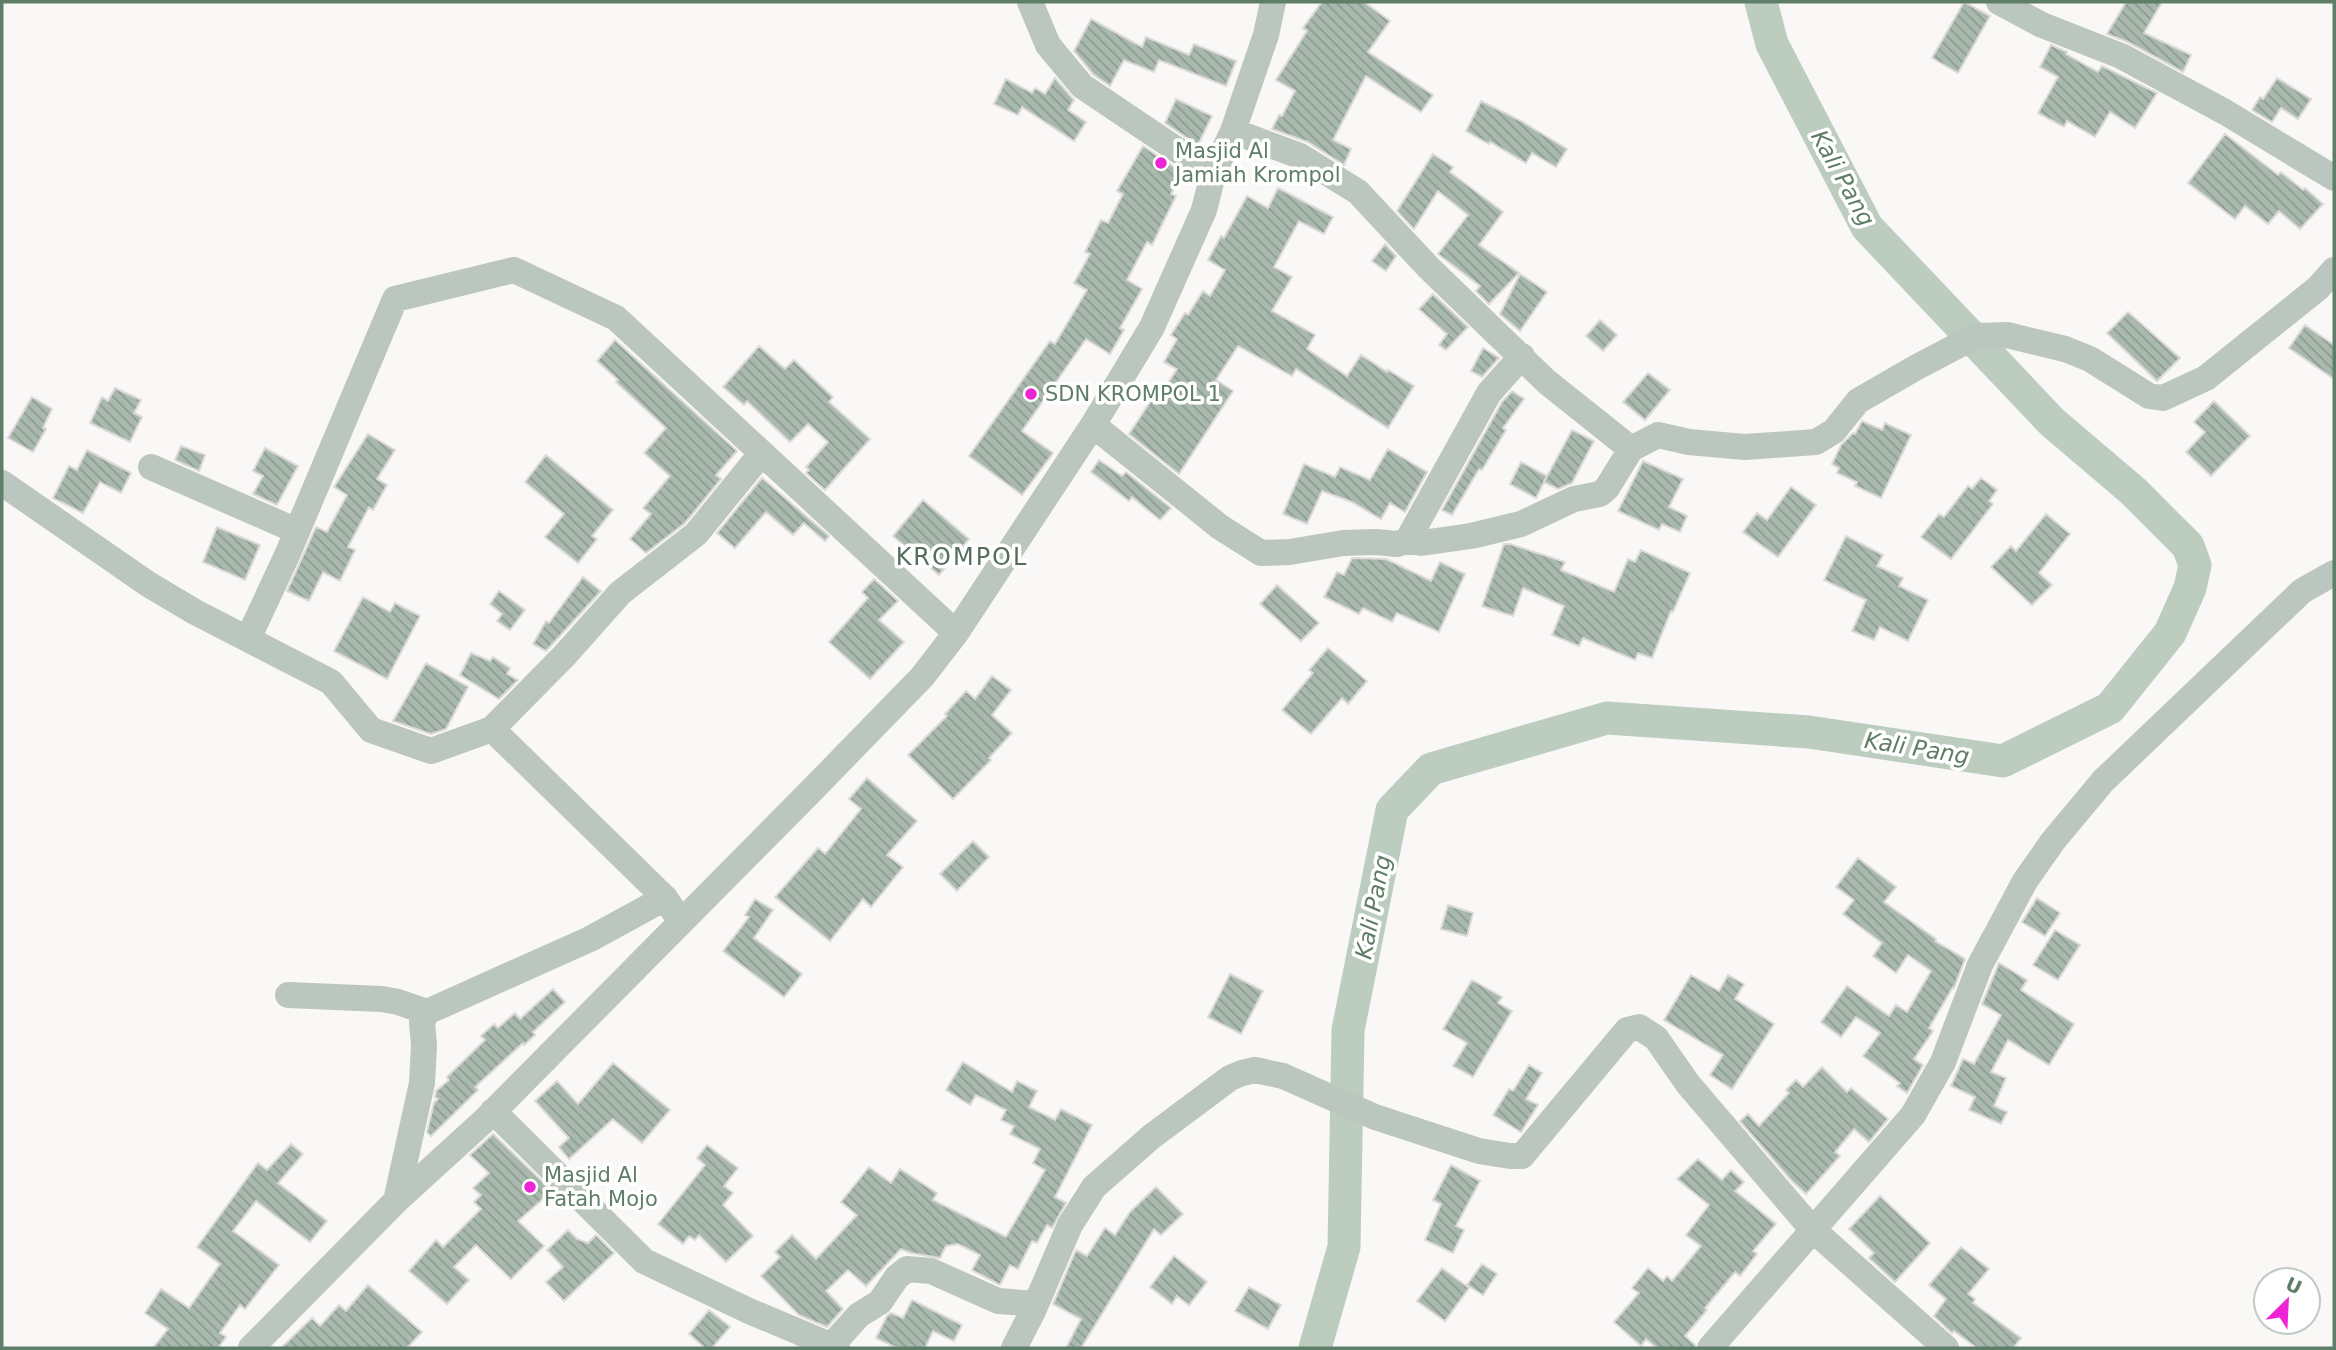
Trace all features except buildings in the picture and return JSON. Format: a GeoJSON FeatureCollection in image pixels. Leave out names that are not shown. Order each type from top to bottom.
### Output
{"type":"FeatureCollection","features":[{"type":"Feature","properties":{"kind":"street"},"geometry":{"type":"LineString","coordinates":[[1030,2],[1048,45],[1082,86],[1213,174]]}},
{"type":"Feature","properties":{"kind":"street"},"geometry":{"type":"LineString","coordinates":[[251,1348],[396,1201],[494,1111],[681,922],[922,677],[956,633],[1093,425],[1152,327],[1204,210],[1213,174],[1233,131],[1266,35],[1273,2]]}},
{"type":"Feature","properties":{"kind":"street"},"geometry":{"type":"LineString","coordinates":[[1999,2],[2042,25],[2121,56],[2225,112],[2334,178]]}},
{"type":"Feature","properties":{"kind":"street"},"geometry":{"type":"LineString","coordinates":[[1233,131],[1300,156],[1358,192],[1429,267],[1547,382],[1631,449]]}},
{"type":"Feature","properties":{"kind":"street"},"geometry":{"type":"LineString","coordinates":[[248,639],[298,531],[395,299],[514,270],[616,318],[956,633]]}},
{"type":"Feature","properties":{"kind":"street"},"geometry":{"type":"LineString","coordinates":[[1093,425],[1220,527],[1261,553],[1290,552],[1343,543],[1421,543],[1471,536],[1521,524],[1574,499],[1600,494],[1607,488],[1631,449],[1658,435],[1689,442],[1745,447],[1816,442],[1834,431],[1858,401],[1976,336],[2007,335],[2066,349],[2090,359],[2148,396],[2163,398],[2206,378],[2318,288],[2334,270]]}},
{"type":"Feature","properties":{"kind":"street"},"geometry":{"type":"LineString","coordinates":[[1407,541],[1489,393],[1522,356]]}},
{"type":"Feature","properties":{"kind":"street"},"geometry":{"type":"LineString","coordinates":[[2,483],[148,584],[195,612],[331,682],[370,730],[431,751],[492,729],[564,656],[620,593],[696,534],[761,454]]}},
{"type":"Feature","properties":{"kind":"street"},"geometry":{"type":"LineString","coordinates":[[151,467],[298,531]]}},
{"type":"Feature","properties":{"kind":"street"},"geometry":{"type":"LineString","coordinates":[[1710,1348],[1919,1106],[1943,1062],[1980,965],[2025,881],[2053,841],[2103,781],[2302,591],[2334,573]]}},
{"type":"Feature","properties":{"kind":"street"},"geometry":{"type":"LineString","coordinates":[[492,729],[665,898],[681,922]]}},
{"type":"Feature","properties":{"kind":"street"},"geometry":{"type":"LineString","coordinates":[[288,995],[382,999],[426,1012],[590,939],[665,898]]}},
{"type":"Feature","properties":{"kind":"street"},"geometry":{"type":"LineString","coordinates":[[396,1201],[422,1083],[422,1021],[426,1012]]}},
{"type":"Feature","properties":{"kind":"street"},"geometry":{"type":"LineString","coordinates":[[1014,1348],[1037,1304],[1070,1226],[1094,1187],[1151,1137],[1230,1078],[1255,1070],[1283,1076],[1375,1117],[1479,1151],[1521,1156],[1627,1030],[1639,1027],[1656,1038],[1688,1084],[1812,1229],[1946,1348]]}},
{"type":"Feature","properties":{"kind":"street"},"geometry":{"type":"LineString","coordinates":[[494,1111],[644,1261],[749,1311],[834,1347],[859,1315],[880,1302],[897,1277],[907,1269],[931,1271],[998,1301],[1037,1304]]}},
{"type":"Feature","properties":{"kind":"waterway","name":"Kali Pang"},"geometry":{"type":"LineString","coordinates":[[1315,1348],[1344,1247],[1348,1030],[1392,810],[1431,769],[1607,718],[1809,732],[2003,761],[2110,708],[2170,633],[2190,588],[2195,565],[2188,546],[2133,491],[2052,422],[1867,227],[1772,44],[1761,2]]}},
{"type":"Feature","properties":{"kind":"place","name":"Masjid Al Jamiah Krompol"},"geometry":{"type":"Point","coordinates":[1161,163]}},
{"type":"Feature","properties":{"kind":"place","name":"SDN KROMPOL 1"},"geometry":{"type":"Point","coordinates":[1031,394]}},
{"type":"Feature","properties":{"kind":"place","name":"Masjid Al Fatah Mojo"},"geometry":{"type":"Point","coordinates":[530,1187]}},
{"type":"Feature","properties":{"kind":"district","name":"KROMPOL"},"geometry":{"type":"Point","coordinates":[962,557]}}]}
